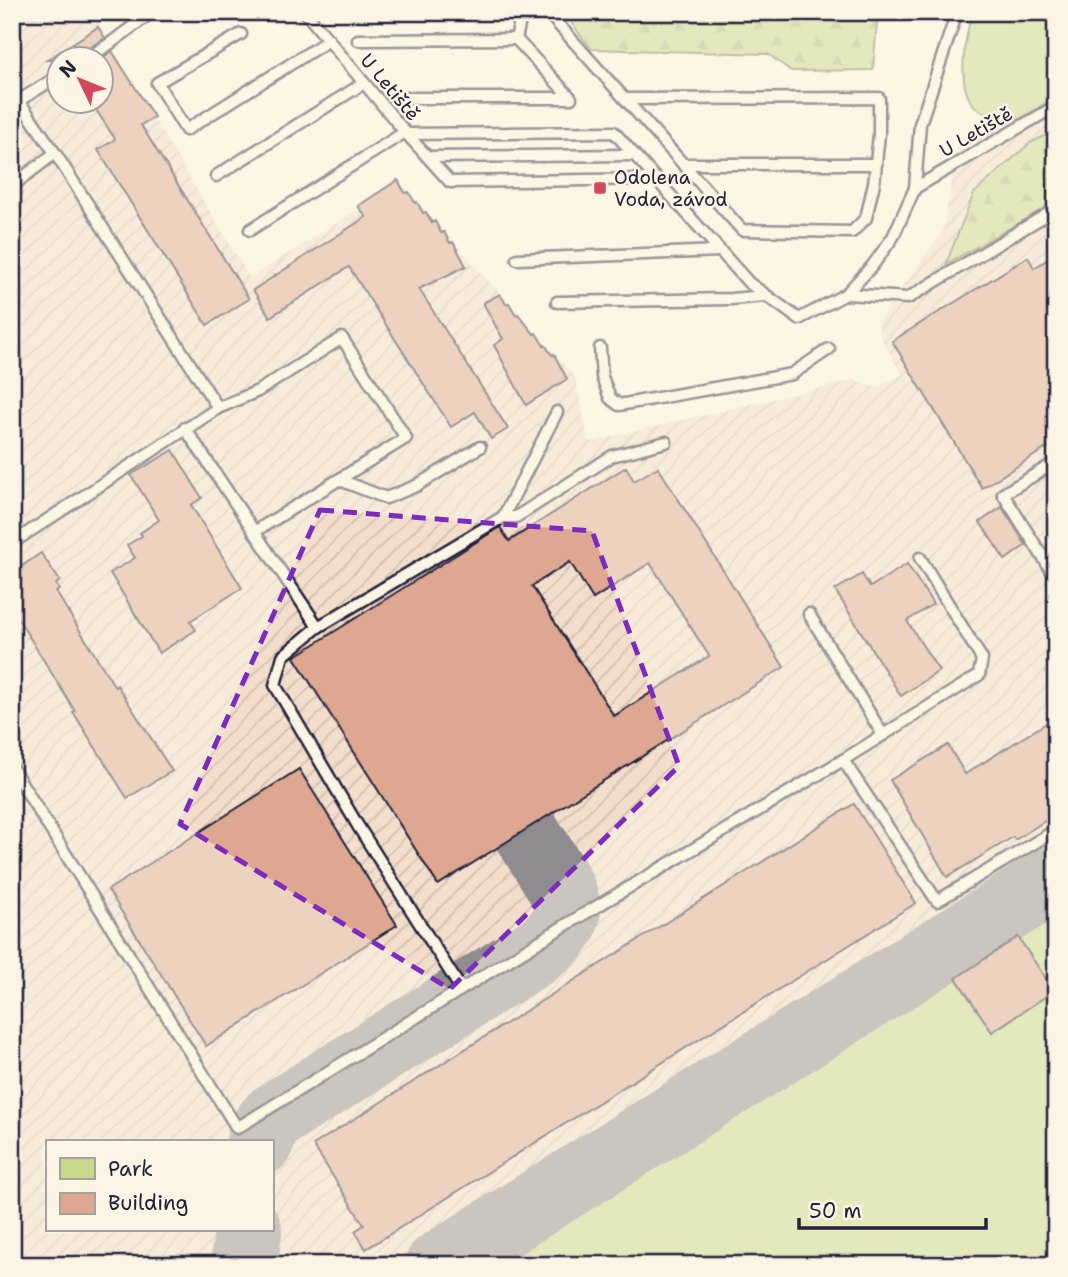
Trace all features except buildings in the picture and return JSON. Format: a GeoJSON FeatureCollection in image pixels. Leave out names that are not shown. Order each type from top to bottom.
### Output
{"type":"FeatureCollection","features":[{"type":"Feature","properties":{"kind":"lane"},"geometry":{"type":"LineString","coordinates":[[106,46],[152,12]]}},
{"type":"Feature","properties":{"kind":"lane","name":"U Letiště"},"geometry":{"type":"LineString","coordinates":[[305,12],[450,182],[657,180]]}},
{"type":"Feature","properties":{"kind":"lane"},"geometry":{"type":"LineString","coordinates":[[516,39],[522,12]]}},
{"type":"Feature","properties":{"kind":"lane"},"geometry":{"type":"LineString","coordinates":[[549,12],[625,99],[742,230],[852,232],[866,218],[874,183],[879,134],[878,98],[625,99]]}},
{"type":"Feature","properties":{"kind":"lane","name":"U Letiště"},"geometry":{"type":"LineString","coordinates":[[766,296],[799,319],[846,294],[873,265],[893,237],[915,188],[920,124],[957,12]]}},
{"type":"Feature","properties":{"kind":"lane"},"geometry":{"type":"LineString","coordinates":[[241,34],[157,83],[186,130],[328,40]]}},
{"type":"Feature","properties":{"kind":"lane"},"geometry":{"type":"LineString","coordinates":[[358,40],[516,39],[571,98],[403,98]]}},
{"type":"Feature","properties":{"kind":"lane"},"geometry":{"type":"LineString","coordinates":[[46,83],[15,101],[55,153],[218,408]]}},
{"type":"Feature","properties":{"kind":"lane"},"geometry":{"type":"LineString","coordinates":[[216,176],[363,83]]}},
{"type":"Feature","properties":{"kind":"lane","name":"U Letiště"},"geometry":{"type":"LineString","coordinates":[[915,188],[1056,106]]}},
{"type":"Feature","properties":{"kind":"lane"},"geometry":{"type":"LineString","coordinates":[[250,230],[406,133],[614,132],[749,283],[766,296]]}},
{"type":"Feature","properties":{"kind":"lane"},"geometry":{"type":"LineString","coordinates":[[12,186],[55,153]]}},
{"type":"Feature","properties":{"kind":"lane"},"geometry":{"type":"LineString","coordinates":[[429,157],[634,155]]}},
{"type":"Feature","properties":{"kind":"lane"},"geometry":{"type":"LineString","coordinates":[[683,164],[876,164]]}},
{"type":"Feature","properties":{"kind":"lane"},"geometry":{"type":"LineString","coordinates":[[846,294],[908,298],[1056,209]]}},
{"type":"Feature","properties":{"kind":"lane"},"geometry":{"type":"LineString","coordinates":[[517,259],[720,251]]}},
{"type":"Feature","properties":{"kind":"lane"},"geometry":{"type":"LineString","coordinates":[[557,302],[766,296]]}},
{"type":"Feature","properties":{"kind":"lane"},"geometry":{"type":"LineString","coordinates":[[12,543],[218,408],[258,391],[342,338],[406,438],[254,532]]}},
{"type":"Feature","properties":{"kind":"lane"},"geometry":{"type":"LineString","coordinates":[[600,348],[602,377],[610,398],[619,405],[792,373],[829,349]]}},
{"type":"Feature","properties":{"kind":"lane"},"geometry":{"type":"LineString","coordinates":[[503,517],[557,412]]}},
{"type":"Feature","properties":{"kind":"lane"},"geometry":{"type":"LineString","coordinates":[[186,428],[318,627]]}},
{"type":"Feature","properties":{"kind":"lane"},"geometry":{"type":"LineString","coordinates":[[461,989],[358,826],[275,685],[283,656],[318,627],[503,517],[516,517],[612,456],[666,442]]}},
{"type":"Feature","properties":{"kind":"lane"},"geometry":{"type":"LineString","coordinates":[[340,480],[386,498],[416,486],[480,447]]}},
{"type":"Feature","properties":{"kind":"lane"},"geometry":{"type":"LineString","coordinates":[[1053,573],[1003,494],[1056,462]]}},
{"type":"Feature","properties":{"kind":"lane"},"geometry":{"type":"LineString","coordinates":[[12,768],[237,1128],[979,675],[982,659],[920,558]]}},
{"type":"Feature","properties":{"kind":"lane"},"geometry":{"type":"LineString","coordinates":[[809,614],[883,734]]}},
{"type":"Feature","properties":{"kind":"lane"},"geometry":{"type":"LineString","coordinates":[[843,760],[937,901],[1056,830]]}},
{"type":"Feature","properties":{"kind":"highlighted area"},"geometry":{"type":"Polygon","coordinates":[[[320,510],[592,531],[679,766],[450,989],[180,824],[320,510]]]}},
{"type":"Feature","properties":{"kind":"shaded area"},"geometry":{"type":"Polygon","coordinates":[[[12,12],[93,12],[112,46],[46,46],[46,116],[116,116],[116,54],[250,278],[400,183],[575,377],[589,442],[855,380],[877,388],[902,375],[881,338],[878,322],[943,231],[958,143],[1056,86],[1056,848],[392,1265],[12,1265],[12,12]]]}},
{"type":"Feature","properties":{"kind":"shaded area"},"geometry":{"type":"Polygon","coordinates":[[[1056,848],[1056,1265],[393,1265],[1056,848]]]}},
{"type":"Feature","properties":{"kind":"green space"},"geometry":{"type":"Polygon","coordinates":[[[878,12],[873,70],[791,71],[768,54],[591,49],[564,13],[878,12]]]}},
{"type":"Feature","properties":{"kind":"green space"},"geometry":{"type":"Polygon","coordinates":[[[973,12],[1056,12],[1056,96],[1013,120],[993,117],[973,105],[967,93],[963,70],[967,32],[973,12]]]}},
{"type":"Feature","properties":{"kind":"green space"},"geometry":{"type":"Polygon","coordinates":[[[1056,130],[1056,202],[946,264],[974,193],[1030,143],[1056,130]]]}},
{"type":"Feature","properties":{"kind":"green space"},"geometry":{"type":"Polygon","coordinates":[[[1056,914],[1056,1265],[496,1265],[1056,914]]]}},
{"type":"Feature","properties":{"kind":"taxiway"},"geometry":{"type":"LineString","coordinates":[[261,1140],[266,1126],[275,1116],[536,952],[558,933],[566,913],[563,893],[525,830]]}},
{"type":"Feature","properties":{"kind":"taxiway"},"geometry":{"type":"LineString","coordinates":[[439,1265],[1056,878]]}},
{"type":"Feature","properties":{"kind":"taxiway"},"geometry":{"type":"LineString","coordinates":[[244,1265],[248,1232]]}},
{"type":"Feature","properties":{"kind":"place","name":"Odolena Voda, závod"},"geometry":{"type":"Point","coordinates":[600,188]}}]}
